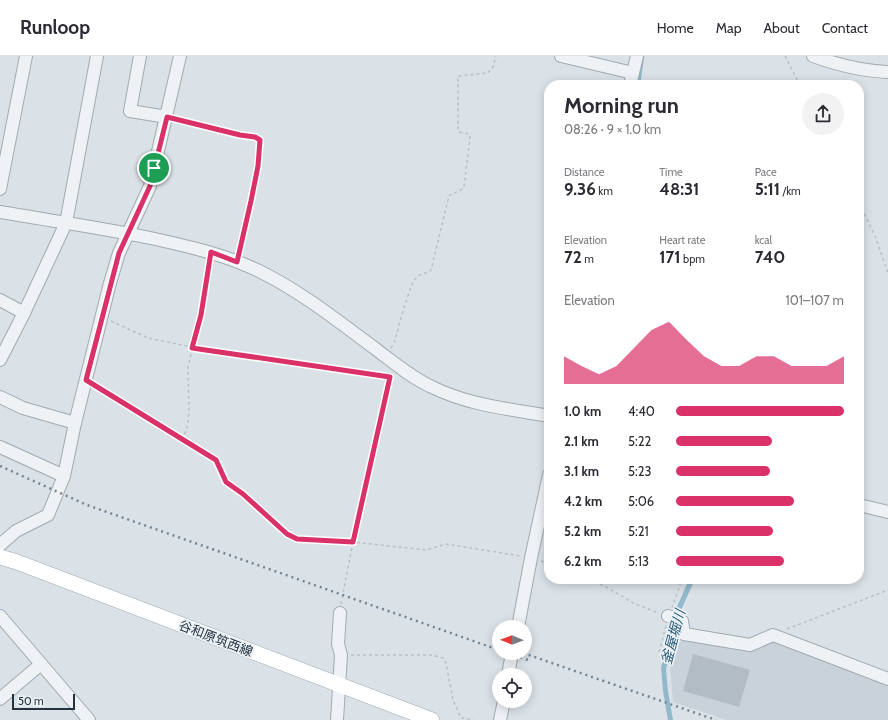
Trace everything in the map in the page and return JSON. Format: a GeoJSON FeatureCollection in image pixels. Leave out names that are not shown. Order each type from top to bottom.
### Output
{"type":"FeatureCollection","features":[{"type":"Feature","properties":{"kind":"main road","name":"谷和原筑西線"},"geometry":{"type":"LineString","coordinates":[[0,556],[432,720]]}},
{"type":"Feature","properties":{"kind":"street"},"geometry":{"type":"LineString","coordinates":[[0,189],[26,56]]}},
{"type":"Feature","properties":{"kind":"street"},"geometry":{"type":"LineString","coordinates":[[0,360],[24,313],[66,223],[97,56]]}},
{"type":"Feature","properties":{"kind":"street"},"geometry":{"type":"LineString","coordinates":[[140,56],[130,111],[167,117]]}},
{"type":"Feature","properties":{"kind":"street"},"geometry":{"type":"LineString","coordinates":[[0,545],[16,531],[48,515],[60,489],[75,423],[119,253],[150,186],[180,56]]}},
{"type":"Feature","properties":{"kind":"street"},"geometry":{"type":"LineString","coordinates":[[561,56],[632,73]]}},
{"type":"Feature","properties":{"kind":"street"},"geometry":{"type":"LineString","coordinates":[[631,80],[637,56]]}},
{"type":"Feature","properties":{"kind":"street"},"geometry":{"type":"LineString","coordinates":[[813,56],[850,68],[867,71],[888,72]]}},
{"type":"Feature","properties":{"kind":"street"},"geometry":{"type":"LineString","coordinates":[[0,212],[128,233],[211,252],[237,262],[282,283],[430,387],[472,402],[544,415]]}},
{"type":"Feature","properties":{"kind":"street"},"geometry":{"type":"LineString","coordinates":[[0,300],[24,313]]}},
{"type":"Feature","properties":{"kind":"street"},"geometry":{"type":"LineString","coordinates":[[0,396],[23,408],[75,423]]}},
{"type":"Feature","properties":{"kind":"street"},"geometry":{"type":"LineString","coordinates":[[0,447],[64,476]]}},
{"type":"Feature","properties":{"kind":"street"},"geometry":{"type":"LineString","coordinates":[[519,620],[530,558],[544,497]]}},
{"type":"Feature","properties":{"kind":"street"},"geometry":{"type":"LineString","coordinates":[[864,506],[888,512]]}},
{"type":"Feature","properties":{"kind":"street"},"geometry":{"type":"LineString","coordinates":[[337,720],[341,655],[338,644],[340,614]]}},
{"type":"Feature","properties":{"kind":"street"},"geometry":{"type":"LineString","coordinates":[[0,616],[89,720]]}},
{"type":"Feature","properties":{"kind":"street"},"geometry":{"type":"LineString","coordinates":[[668,616],[682,621],[684,634],[750,645],[773,635],[888,679]]}},
{"type":"Feature","properties":{"kind":"street"},"geometry":{"type":"LineString","coordinates":[[0,699],[41,664]]}},
{"type":"Feature","properties":{"kind":"street"},"geometry":{"type":"LineString","coordinates":[[500,720],[503,708]]}},
{"type":"Feature","properties":{"kind":"path"},"geometry":{"type":"LineString","coordinates":[[386,357],[394,343],[409,292],[414,281],[417,277],[430,272],[431,270],[449,196],[452,193],[461,191],[464,187],[470,137],[469,134],[459,132],[458,130],[458,76],[488,73],[493,67],[496,56]]}},
{"type":"Feature","properties":{"kind":"path"},"geometry":{"type":"LineString","coordinates":[[786,56],[798,80]]}},
{"type":"Feature","properties":{"kind":"path"},"geometry":{"type":"LineString","coordinates":[[167,117],[240,135],[255,137],[260,140],[258,166],[237,262]]}},
{"type":"Feature","properties":{"kind":"path"},"geometry":{"type":"LineString","coordinates":[[864,213],[875,236],[888,273]]}},
{"type":"Feature","properties":{"kind":"path"},"geometry":{"type":"LineString","coordinates":[[183,440],[188,417],[187,371],[201,315],[211,252]]}},
{"type":"Feature","properties":{"kind":"path"},"geometry":{"type":"LineString","coordinates":[[102,316],[148,338],[192,348],[390,377],[353,542],[340,614]]}},
{"type":"Feature","properties":{"kind":"path"},"geometry":{"type":"LineString","coordinates":[[86,380],[216,460],[226,482],[243,494],[287,534],[297,539],[353,542],[426,550],[446,544],[530,558],[544,562]]}},
{"type":"Feature","properties":{"kind":"path"},"geometry":{"type":"LineString","coordinates":[[600,584],[635,604],[668,616]]}},
{"type":"Feature","properties":{"kind":"path"},"geometry":{"type":"LineString","coordinates":[[773,635],[888,590]]}},
{"type":"Feature","properties":{"kind":"path"},"geometry":{"type":"LineString","coordinates":[[341,655],[432,655],[443,658],[446,663],[453,700],[461,718],[474,720]]}},
{"type":"Feature","properties":{"kind":"shaded area"},"geometry":{"type":"Polygon","coordinates":[[[774,639],[888,681],[888,720],[726,720],[673,702],[670,667],[674,647],[683,640],[750,649],[774,639]]]}},
{"type":"Feature","properties":{"kind":"water"},"geometry":{"type":"Polygon","coordinates":[[[687,584],[693,584],[682,608],[666,669],[673,720],[668,720],[661,668],[677,607],[687,584]]]}},
{"type":"Feature","properties":{"kind":"building"},"geometry":{"type":"Polygon","coordinates":[[[693,654],[750,670],[739,707],[683,691],[693,654]]]}},
{"type":"Feature","properties":{"kind":"waterway","name":"釜屋堀川"},"geometry":{"type":"LineString","coordinates":[[640,80],[643,56]]}},
{"type":"Feature","properties":{"kind":"railway"},"geometry":{"type":"LineString","coordinates":[[0,466],[87,505],[492,648]]}},
{"type":"Feature","properties":{"kind":"railway"},"geometry":{"type":"LineString","coordinates":[[532,656],[716,720]]}},
{"type":"Feature","properties":{"kind":"route"},"geometry":{"type":"LineString","coordinates":[[167,117],[240,135],[255,137],[260,140],[258,166],[237,262],[211,252],[201,315],[192,348],[390,377],[353,542],[297,539],[287,534],[243,494],[226,482],[216,460],[86,380],[119,253],[150,186],[154,168],[167,117]]}}]}
